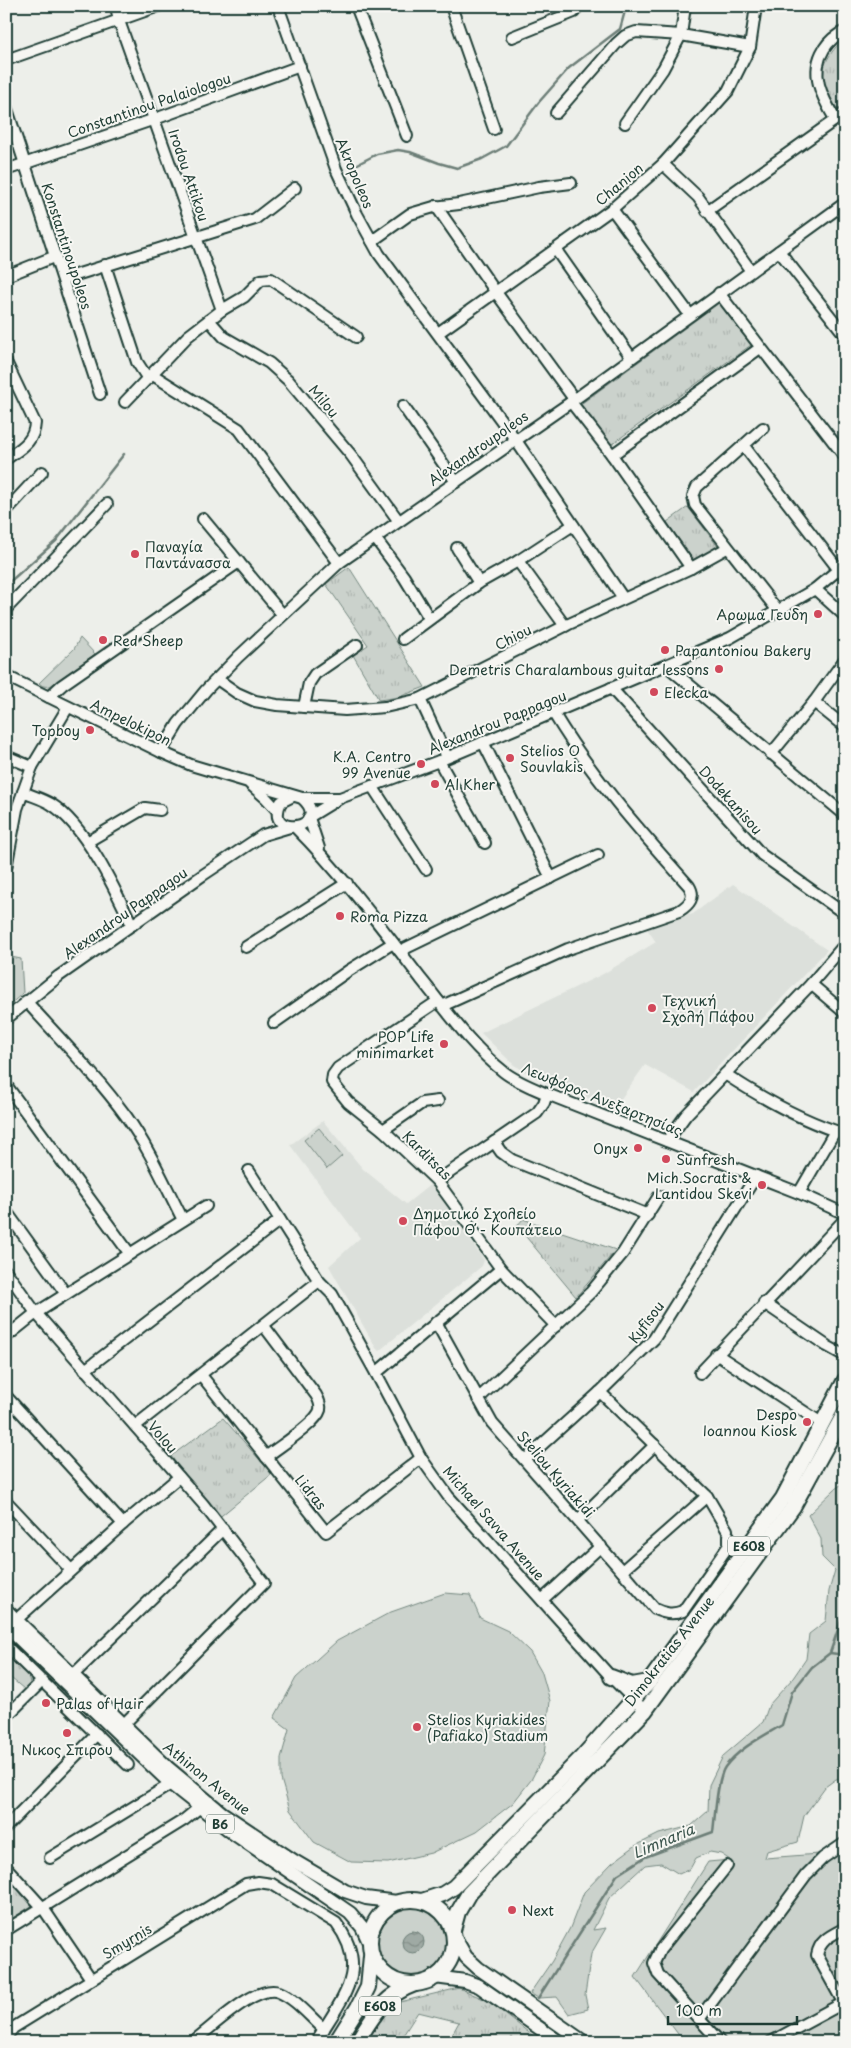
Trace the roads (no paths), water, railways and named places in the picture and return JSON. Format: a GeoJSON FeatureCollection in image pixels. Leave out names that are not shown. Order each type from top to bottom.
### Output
{"type":"FeatureCollection","features":[{"type":"Feature","properties":{"kind":"highway","name":"Dimokratias Avenue"},"geometry":{"type":"LineString","coordinates":[[422,1900],[443,1894],[454,1887],[582,1757],[649,1682],[783,1498],[824,1424],[845,1380]]}},
{"type":"Feature","properties":{"kind":"highway","name":"Dimokratias Avenue"},"geometry":{"type":"LineString","coordinates":[[453,1933],[458,1912],[469,1893],[645,1711],[793,1507],[845,1412]]}},
{"type":"Feature","properties":{"kind":"highway"},"geometry":{"type":"LineString","coordinates":[[611,1677],[632,1685],[649,1682]]}},
{"type":"Feature","properties":{"kind":"highway","name":"E608"},"geometry":{"type":"LineString","coordinates":[[336,2042],[368,1987],[371,1929],[377,1917],[386,1908],[397,1902],[412,1899],[422,1900]]}},
{"type":"Feature","properties":{"kind":"highway"},"geometry":{"type":"LineString","coordinates":[[422,1900],[441,1911],[449,1921],[453,1933]]}},
{"type":"Feature","properties":{"kind":"highway","name":"E608"},"geometry":{"type":"LineString","coordinates":[[356,2042],[373,2016],[390,1997],[403,1988],[436,1977],[450,1961],[454,1948],[453,1933]]}},
{"type":"Feature","properties":{"kind":"highway","name":"E608"},"geometry":{"type":"LineString","coordinates":[[370,1948],[379,1969],[386,1976],[400,1982],[416,1984]]}},
{"type":"Feature","properties":{"kind":"main road","name":"Athinon Avenue"},"geometry":{"type":"LineString","coordinates":[[6,1610],[11,1623],[119,1727],[222,1813],[294,1861],[352,1894],[397,1902]]}},
{"type":"Feature","properties":{"kind":"main road","name":"Athinon Avenue"},"geometry":{"type":"LineString","coordinates":[[11,1623],[72,1676],[171,1784],[233,1834],[350,1913],[362,1927],[370,1948]]}},
{"type":"Feature","properties":{"kind":"main road"},"geometry":{"type":"LineString","coordinates":[[453,1933],[466,1957],[478,1968],[584,2042]]}},
{"type":"Feature","properties":{"kind":"main road"},"geometry":{"type":"LineString","coordinates":[[436,1977],[465,1981],[479,1986],[559,2042]]}},
{"type":"Feature","properties":{"kind":"street","name":"Irodou Attikou"},"geometry":{"type":"LineString","coordinates":[[116,6],[119,21],[222,310]]}},
{"type":"Feature","properties":{"kind":"street"},"geometry":{"type":"LineString","coordinates":[[6,60],[159,6]]}},
{"type":"Feature","properties":{"kind":"street","name":"Akropoleos"},"geometry":{"type":"LineString","coordinates":[[278,6],[336,169],[379,254],[515,439],[623,598]]}},
{"type":"Feature","properties":{"kind":"street"},"geometry":{"type":"LineString","coordinates":[[356,6],[407,136]]}},
{"type":"Feature","properties":{"kind":"street"},"geometry":{"type":"LineString","coordinates":[[452,6],[494,129]]}},
{"type":"Feature","properties":{"kind":"street"},"geometry":{"type":"LineString","coordinates":[[512,36],[574,12],[578,6]]}},
{"type":"Feature","properties":{"kind":"street"},"geometry":{"type":"LineString","coordinates":[[625,123],[663,68],[680,35],[685,6]]}},
{"type":"Feature","properties":{"kind":"street","name":"Chanion"},"geometry":{"type":"LineString","coordinates":[[438,333],[612,209],[663,164],[728,91],[750,47],[756,6]]}},
{"type":"Feature","properties":{"kind":"street"},"geometry":{"type":"LineString","coordinates":[[556,113],[625,36],[636,32],[680,35],[750,47]]}},
{"type":"Feature","properties":{"kind":"street"},"geometry":{"type":"LineString","coordinates":[[835,119],[823,99],[819,87],[817,80],[818,62],[829,42],[845,32]]}},
{"type":"Feature","properties":{"kind":"street","name":"Constantinou Palaiologou"},"geometry":{"type":"LineString","coordinates":[[6,170],[155,119],[300,66]]}},
{"type":"Feature","properties":{"kind":"street","name":"Konstantinoupoleos"},"geometry":{"type":"LineString","coordinates":[[6,106],[26,162],[100,394]]}},
{"type":"Feature","properties":{"kind":"street"},"geometry":{"type":"LineString","coordinates":[[707,211],[845,113]]}},
{"type":"Feature","properties":{"kind":"street"},"geometry":{"type":"LineString","coordinates":[[663,164],[698,197],[751,271]]}},
{"type":"Feature","properties":{"kind":"street"},"geometry":{"type":"LineString","coordinates":[[372,241],[410,214],[436,206],[459,204],[539,187],[571,183]]}},
{"type":"Feature","properties":{"kind":"street"},"geometry":{"type":"LineString","coordinates":[[63,279],[196,236],[256,219],[295,188]]}},
{"type":"Feature","properties":{"kind":"street"},"geometry":{"type":"LineString","coordinates":[[436,206],[691,568]]}},
{"type":"Feature","properties":{"kind":"street","name":"Alexandroupoleos"},"geometry":{"type":"LineString","coordinates":[[161,752],[183,718],[216,679],[282,614],[338,563],[572,400],[778,251],[843,208]]}},
{"type":"Feature","properties":{"kind":"street"},"geometry":{"type":"LineString","coordinates":[[612,209],[690,315]]}},
{"type":"Feature","properties":{"kind":"street"},"geometry":{"type":"LineString","coordinates":[[556,250],[631,356]]}},
{"type":"Feature","properties":{"kind":"street"},"geometry":{"type":"LineString","coordinates":[[778,251],[845,335]]}},
{"type":"Feature","properties":{"kind":"street"},"geometry":{"type":"LineString","coordinates":[[6,276],[56,256]]}},
{"type":"Feature","properties":{"kind":"street"},"geometry":{"type":"LineString","coordinates":[[105,265],[138,362],[151,377],[239,429],[338,563]]}},
{"type":"Feature","properties":{"kind":"street"},"geometry":{"type":"LineString","coordinates":[[125,402],[151,377],[188,336],[222,310],[244,297],[261,280],[271,279],[356,337]]}},
{"type":"Feature","properties":{"kind":"street"},"geometry":{"type":"LineString","coordinates":[[719,293],[845,457]]}},
{"type":"Feature","properties":{"kind":"street","name":"Milou"},"geometry":{"type":"LineString","coordinates":[[209,320],[224,336],[269,363],[288,380],[351,455],[398,520]]}},
{"type":"Feature","properties":{"kind":"street"},"geometry":{"type":"LineString","coordinates":[[612,455],[760,348]]}},
{"type":"Feature","properties":{"kind":"street"},"geometry":{"type":"LineString","coordinates":[[6,362],[35,423],[35,433],[28,443],[6,459]]}},
{"type":"Feature","properties":{"kind":"street"},"geometry":{"type":"LineString","coordinates":[[404,406],[456,482]]}},
{"type":"Feature","properties":{"kind":"street"},"geometry":{"type":"LineString","coordinates":[[763,428],[697,487],[693,496],[695,505],[778,611]]}},
{"type":"Feature","properties":{"kind":"street"},"geometry":{"type":"LineString","coordinates":[[744,446],[842,567]]}},
{"type":"Feature","properties":{"kind":"street"},"geometry":{"type":"LineString","coordinates":[[6,511],[42,472]]}},
{"type":"Feature","properties":{"kind":"street"},"geometry":{"type":"LineString","coordinates":[[6,609],[107,504]]}},
{"type":"Feature","properties":{"kind":"street"},"geometry":{"type":"LineString","coordinates":[[203,519],[282,614]]}},
{"type":"Feature","properties":{"kind":"street"},"geometry":{"type":"LineString","coordinates":[[404,639],[429,618],[479,583],[518,561],[573,524]]}},
{"type":"Feature","properties":{"kind":"street"},"geometry":{"type":"LineString","coordinates":[[375,538],[429,618]]}},
{"type":"Feature","properties":{"kind":"street"},"geometry":{"type":"LineString","coordinates":[[458,548],[479,583]]}},
{"type":"Feature","properties":{"kind":"street","name":"Chiou"},"geometry":{"type":"LineString","coordinates":[[216,679],[237,693],[255,700],[277,705],[345,710],[381,708],[420,699],[565,626],[691,568],[727,548]]}},
{"type":"Feature","properties":{"kind":"street"},"geometry":{"type":"LineString","coordinates":[[518,561],[565,626]]}},
{"type":"Feature","properties":{"kind":"street"},"geometry":{"type":"LineString","coordinates":[[49,697],[62,685],[239,562]]}},
{"type":"Feature","properties":{"kind":"street","name":"Alexandrou Pappagou"},"geometry":{"type":"LineString","coordinates":[[309,817],[340,798],[554,714],[730,638],[815,589],[842,567]]}},
{"type":"Feature","properties":{"kind":"street"},"geometry":{"type":"LineString","coordinates":[[815,589],[845,616]]}},
{"type":"Feature","properties":{"kind":"street"},"geometry":{"type":"LineString","coordinates":[[304,707],[312,678],[357,645]]}},
{"type":"Feature","properties":{"kind":"street"},"geometry":{"type":"LineString","coordinates":[[771,754],[814,702],[845,659]]}},
{"type":"Feature","properties":{"kind":"street"},"geometry":{"type":"LineString","coordinates":[[667,666],[845,815]]}},
{"type":"Feature","properties":{"kind":"street","name":"Ampelokipon"},"geometry":{"type":"LineString","coordinates":[[6,676],[191,765],[298,797]]}},
{"type":"Feature","properties":{"kind":"street","name":"Dodekanisou"},"geometry":{"type":"LineString","coordinates":[[611,688],[762,855],[845,914]]}},
{"type":"Feature","properties":{"kind":"street"},"geometry":{"type":"LineString","coordinates":[[420,699],[443,759],[485,843]]}},
{"type":"Feature","properties":{"kind":"street"},"geometry":{"type":"LineString","coordinates":[[814,702],[845,727]]}},
{"type":"Feature","properties":{"kind":"street"},"geometry":{"type":"LineString","coordinates":[[6,868],[17,809],[32,767],[68,707]]}},
{"type":"Feature","properties":{"kind":"street"},"geometry":{"type":"LineString","coordinates":[[440,1003],[568,949],[679,911],[688,905],[692,898],[689,886],[594,775],[576,751],[554,714]]}},
{"type":"Feature","properties":{"kind":"street"},"geometry":{"type":"LineString","coordinates":[[483,742],[551,878]]}},
{"type":"Feature","properties":{"kind":"street"},"geometry":{"type":"LineString","coordinates":[[6,756],[32,767]]}},
{"type":"Feature","properties":{"kind":"street","name":"Ampelokipon"},"geometry":{"type":"LineString","coordinates":[[248,783],[266,798],[278,813]]}},
{"type":"Feature","properties":{"kind":"street"},"geometry":{"type":"LineString","coordinates":[[372,786],[426,869]]}},
{"type":"Feature","properties":{"kind":"street"},"geometry":{"type":"LineString","coordinates":[[23,792],[52,805],[88,842],[132,925]]}},
{"type":"Feature","properties":{"kind":"street"},"geometry":{"type":"LineString","coordinates":[[298,797],[310,808],[309,817],[304,824],[292,827],[282,822],[278,813],[281,802],[298,797]]}},
{"type":"Feature","properties":{"kind":"street","name":"Alexandrou Pappagou"},"geometry":{"type":"LineString","coordinates":[[298,797],[340,798]]}},
{"type":"Feature","properties":{"kind":"street"},"geometry":{"type":"LineString","coordinates":[[88,842],[145,808],[160,810]]}},
{"type":"Feature","properties":{"kind":"street","name":"Alexandrou Pappagou"},"geometry":{"type":"LineString","coordinates":[[263,835],[278,813]]}},
{"type":"Feature","properties":{"kind":"street","name":"Λεωφόρος Ανεξαρτησίας"},"geometry":{"type":"LineString","coordinates":[[309,817],[320,851]]}},
{"type":"Feature","properties":{"kind":"street","name":"Alexandrou Pappagou"},"geometry":{"type":"LineString","coordinates":[[6,1019],[26,1001],[132,925],[263,835],[292,827]]}},
{"type":"Feature","properties":{"kind":"street","name":"Λεωφόρος Ανεξαρτησίας"},"geometry":{"type":"LineString","coordinates":[[292,827],[320,851],[474,1044],[505,1073],[548,1094],[799,1193],[845,1214]]}},
{"type":"Feature","properties":{"kind":"street"},"geometry":{"type":"LineString","coordinates":[[274,1024],[348,971],[396,947],[598,855]]}},
{"type":"Feature","properties":{"kind":"street"},"geometry":{"type":"LineString","coordinates":[[246,947],[347,883]]}},
{"type":"Feature","properties":{"kind":"street"},"geometry":{"type":"LineString","coordinates":[[667,1141],[686,1116],[811,984],[845,944]]}},
{"type":"Feature","properties":{"kind":"street"},"geometry":{"type":"LineString","coordinates":[[811,984],[845,1013]]}},
{"type":"Feature","properties":{"kind":"street"},"geometry":{"type":"LineString","coordinates":[[26,1001],[105,1090],[126,1117],[148,1150],[183,1220]]}},
{"type":"Feature","properties":{"kind":"street","name":"Karditsas"},"geometry":{"type":"LineString","coordinates":[[440,1003],[338,1068],[332,1078],[334,1087],[348,1102],[383,1130],[438,1181],[501,1268],[556,1326]]}},
{"type":"Feature","properties":{"kind":"street"},"geometry":{"type":"LineString","coordinates":[[726,1074],[756,1094],[794,1114],[840,1132],[799,1193]]}},
{"type":"Feature","properties":{"kind":"street"},"geometry":{"type":"LineString","coordinates":[[6,1086],[130,1254]]}},
{"type":"Feature","properties":{"kind":"street"},"geometry":{"type":"LineString","coordinates":[[438,1181],[536,1113],[548,1094]]}},
{"type":"Feature","properties":{"kind":"street"},"geometry":{"type":"LineString","coordinates":[[383,1130],[422,1103],[438,1101]]}},
{"type":"Feature","properties":{"kind":"street"},"geometry":{"type":"LineString","coordinates":[[494,1142],[501,1152],[512,1160],[648,1215]]}},
{"type":"Feature","properties":{"kind":"street","name":"Michael Savva Avenue"},"geometry":{"type":"LineString","coordinates":[[249,1171],[319,1282],[332,1294],[421,1458],[448,1496],[611,1677],[645,1711]]}},
{"type":"Feature","properties":{"kind":"street","name":"Kyfisou"},"geometry":{"type":"LineString","coordinates":[[526,1459],[600,1392],[654,1339],[756,1176]]}},
{"type":"Feature","properties":{"kind":"street"},"geometry":{"type":"LineString","coordinates":[[478,1398],[556,1326],[608,1273],[660,1196]]}},
{"type":"Feature","properties":{"kind":"street"},"geometry":{"type":"LineString","coordinates":[[6,1337],[36,1313],[206,1206]]}},
{"type":"Feature","properties":{"kind":"street"},"geometry":{"type":"LineString","coordinates":[[6,1211],[66,1294]]}},
{"type":"Feature","properties":{"kind":"street"},"geometry":{"type":"LineString","coordinates":[[700,1373],[845,1218]]}},
{"type":"Feature","properties":{"kind":"street"},"geometry":{"type":"LineString","coordinates":[[85,1370],[280,1220]]}},
{"type":"Feature","properties":{"kind":"street"},"geometry":{"type":"LineString","coordinates":[[376,1373],[501,1268]]}},
{"type":"Feature","properties":{"kind":"street","name":"Volou"},"geometry":{"type":"LineString","coordinates":[[6,1271],[36,1313],[179,1477],[264,1582],[119,1727]]}},
{"type":"Feature","properties":{"kind":"street"},"geometry":{"type":"LineString","coordinates":[[135,1426],[319,1282]]}},
{"type":"Feature","properties":{"kind":"street"},"geometry":{"type":"LineString","coordinates":[[764,1303],[845,1356]]}},
{"type":"Feature","properties":{"kind":"street","name":"Steliou Kyriakidi"},"geometry":{"type":"LineString","coordinates":[[436,1322],[492,1423],[526,1459],[655,1608],[668,1614],[676,1614],[683,1611],[728,1537],[707,1496]]}},
{"type":"Feature","properties":{"kind":"street"},"geometry":{"type":"LineString","coordinates":[[264,1326],[320,1403],[320,1411],[312,1421],[266,1457]]}},
{"type":"Feature","properties":{"kind":"street"},"geometry":{"type":"LineString","coordinates":[[716,1354],[824,1424]]}},
{"type":"Feature","properties":{"kind":"street","name":"Lidras"},"geometry":{"type":"LineString","coordinates":[[201,1375],[326,1532],[421,1458]]}},
{"type":"Feature","properties":{"kind":"street"},"geometry":{"type":"LineString","coordinates":[[600,1392],[707,1496],[622,1571]]}},
{"type":"Feature","properties":{"kind":"street"},"geometry":{"type":"LineString","coordinates":[[6,1396],[123,1524]]}},
{"type":"Feature","properties":{"kind":"street"},"geometry":{"type":"LineString","coordinates":[[578,1520],[655,1445]]}},
{"type":"Feature","properties":{"kind":"street"},"geometry":{"type":"LineString","coordinates":[[11,1623],[179,1477]]}},
{"type":"Feature","properties":{"kind":"street"},"geometry":{"type":"LineString","coordinates":[[6,1501],[71,1570]]}},
{"type":"Feature","properties":{"kind":"street"},"geometry":{"type":"LineString","coordinates":[[72,1676],[223,1529]]}},
{"type":"Feature","properties":{"kind":"street"},"geometry":{"type":"LineString","coordinates":[[542,1600],[601,1546]]}},
{"type":"Feature","properties":{"kind":"street"},"geometry":{"type":"LineString","coordinates":[[6,1646],[128,1765]]}},
{"type":"Feature","properties":{"kind":"street"},"geometry":{"type":"LineString","coordinates":[[6,1717],[42,1681]]}},
{"type":"Feature","properties":{"kind":"street"},"geometry":{"type":"LineString","coordinates":[[6,1827],[97,1734],[119,1727]]}},
{"type":"Feature","properties":{"kind":"street"},"geometry":{"type":"LineString","coordinates":[[50,1858],[171,1784]]}},
{"type":"Feature","properties":{"kind":"street"},"geometry":{"type":"LineString","coordinates":[[6,1930],[184,1820],[200,1807]]}},
{"type":"Feature","properties":{"kind":"street"},"geometry":{"type":"LineString","coordinates":[[700,2018],[806,1875],[823,1858],[845,1843]]}},
{"type":"Feature","properties":{"kind":"street"},"geometry":{"type":"LineString","coordinates":[[720,2042],[658,1974],[654,1963],[660,1950],[727,1866]]}},
{"type":"Feature","properties":{"kind":"street"},"geometry":{"type":"LineString","coordinates":[[6,1868],[43,1908],[91,1979]]}},
{"type":"Feature","properties":{"kind":"street","name":"Smyrnis"},"geometry":{"type":"LineString","coordinates":[[6,2042],[13,2028],[246,1884],[258,1882],[272,1884],[336,1923],[343,1932],[353,1960],[352,1977],[342,2000],[324,2029]]}},
{"type":"Feature","properties":{"kind":"street"},"geometry":{"type":"LineString","coordinates":[[771,2042],[844,2002],[817,1954],[821,1943],[826,1938],[845,1928]]}},
{"type":"Feature","properties":{"kind":"street"},"geometry":{"type":"LineString","coordinates":[[192,2042],[252,1996],[266,1990],[279,1992],[292,2000],[324,2029],[316,2042]]}},
{"type":"Feature","properties":{"kind":"street"},"geometry":{"type":"LineString","coordinates":[[398,2042],[411,2042]]}},
{"type":"Feature","properties":{"kind":"water"},"geometry":{"type":"Polygon","coordinates":[[[413,1931],[421,1934],[424,1942],[421,1950],[413,1953],[405,1950],[402,1942],[405,1934],[413,1931]]]}},
{"type":"Feature","properties":{"kind":"waterway"},"geometry":{"type":"LineString","coordinates":[[352,167],[377,154],[398,150],[410,152],[457,168],[482,159],[506,146],[539,102],[569,68],[620,29],[625,11],[623,6]]}},
{"type":"Feature","properties":{"kind":"waterway"},"geometry":{"type":"LineString","coordinates":[[6,585],[56,541],[124,454]]}},
{"type":"Feature","properties":{"kind":"waterway","name":"Limnaria"},"geometry":{"type":"LineString","coordinates":[[538,1998],[617,1875],[645,1857],[713,1832],[718,1788],[722,1772],[737,1754],[782,1725],[792,1692],[812,1667],[830,1653],[845,1609]]}},
{"type":"Feature","properties":{"kind":"waterway"},"geometry":{"type":"LineString","coordinates":[[830,1653],[845,1655]]}},
{"type":"Feature","properties":{"kind":"waterway","name":"Limnaria"},"geometry":{"type":"LineString","coordinates":[[512,2038],[513,2042]]}},
{"type":"Feature","properties":{"kind":"place","name":"Παναγία Παντάνασσα"},"geometry":{"type":"Point","coordinates":[135,554]}},
{"type":"Feature","properties":{"kind":"place","name":"Αρωμα Γευδη"},"geometry":{"type":"Point","coordinates":[818,614]}},
{"type":"Feature","properties":{"kind":"place","name":"Red Sheep"},"geometry":{"type":"Point","coordinates":[103,640]}},
{"type":"Feature","properties":{"kind":"place","name":"Papantoniou Bakery"},"geometry":{"type":"Point","coordinates":[665,650]}},
{"type":"Feature","properties":{"kind":"place","name":"Demetris Charalambous guitar lessons"},"geometry":{"type":"Point","coordinates":[719,669]}},
{"type":"Feature","properties":{"kind":"place","name":"Elecka"},"geometry":{"type":"Point","coordinates":[654,692]}},
{"type":"Feature","properties":{"kind":"place","name":"Topboy"},"geometry":{"type":"Point","coordinates":[90,730]}},
{"type":"Feature","properties":{"kind":"place","name":"Stelios O Souvlakis"},"geometry":{"type":"Point","coordinates":[510,758]}},
{"type":"Feature","properties":{"kind":"place","name":"K.A. Centro 99 Avenue"},"geometry":{"type":"Point","coordinates":[421,764]}},
{"type":"Feature","properties":{"kind":"place","name":"Al Kher"},"geometry":{"type":"Point","coordinates":[435,784]}},
{"type":"Feature","properties":{"kind":"place","name":"Roma Pizza"},"geometry":{"type":"Point","coordinates":[340,916]}},
{"type":"Feature","properties":{"kind":"place","name":"Τεχνική Σχολή Πάφου"},"geometry":{"type":"Point","coordinates":[652,1008]}},
{"type":"Feature","properties":{"kind":"place","name":"POP Life minimarket"},"geometry":{"type":"Point","coordinates":[444,1044]}},
{"type":"Feature","properties":{"kind":"place","name":"Onyx"},"geometry":{"type":"Point","coordinates":[638,1148]}},
{"type":"Feature","properties":{"kind":"place","name":"Sunfresh"},"geometry":{"type":"Point","coordinates":[666,1159]}},
{"type":"Feature","properties":{"kind":"place","name":"Mich.Socratis & Lantidou Skevi"},"geometry":{"type":"Point","coordinates":[762,1185]}},
{"type":"Feature","properties":{"kind":"place","name":"Δημοτικό Σχολείο Πάφου Θ΄ - Κουπάτειο"},"geometry":{"type":"Point","coordinates":[403,1221]}},
{"type":"Feature","properties":{"kind":"place","name":"Despo Ioannou Kiosk"},"geometry":{"type":"Point","coordinates":[807,1422]}},
{"type":"Feature","properties":{"kind":"place","name":"Palas of Hair"},"geometry":{"type":"Point","coordinates":[46,1703]}},
{"type":"Feature","properties":{"kind":"place","name":"Stelios Kyriakides (Pafiako) Stadium"},"geometry":{"type":"Point","coordinates":[417,1727]}},
{"type":"Feature","properties":{"kind":"place","name":"Νικος Σπιρου"},"geometry":{"type":"Point","coordinates":[67,1733]}},
{"type":"Feature","properties":{"kind":"place","name":"Next"},"geometry":{"type":"Point","coordinates":[512,1910]}}]}
